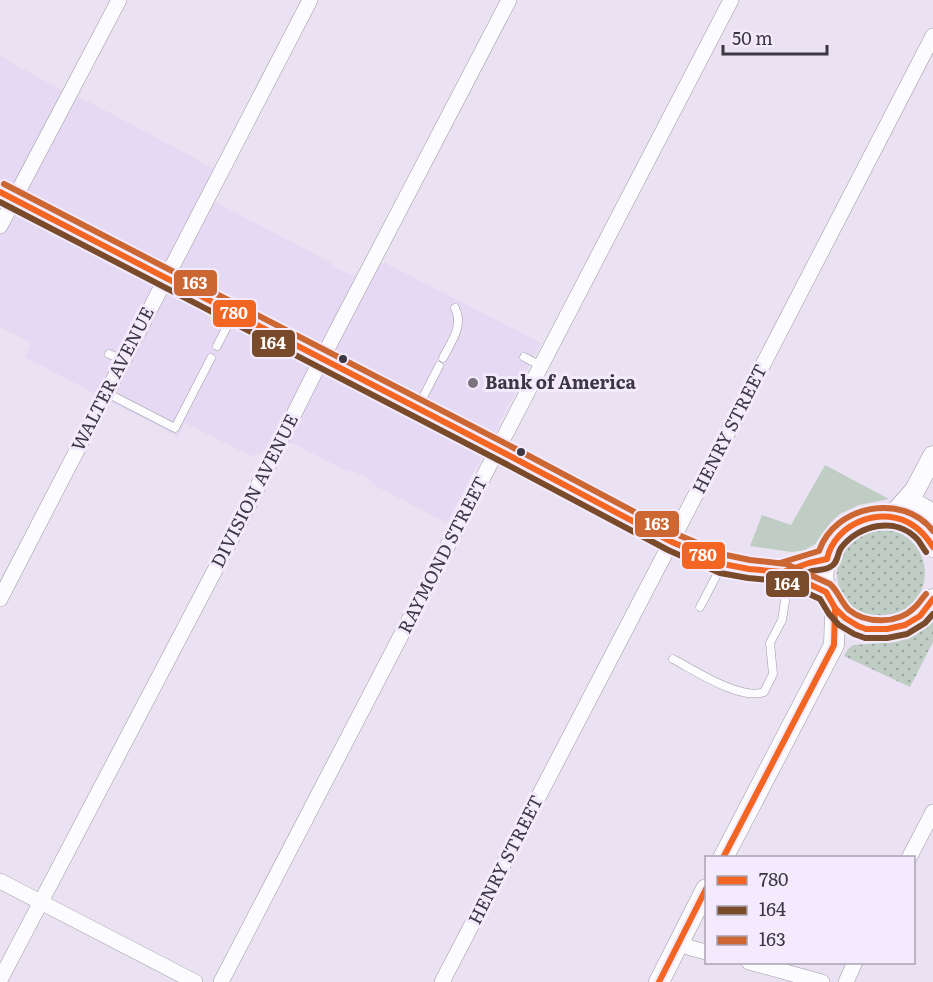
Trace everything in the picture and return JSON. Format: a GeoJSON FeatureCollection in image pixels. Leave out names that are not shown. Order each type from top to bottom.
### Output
{"type":"FeatureCollection","features":[{"type":"Feature","properties":{"kind":"street"},"geometry":{"type":"LineString","coordinates":[[0,226],[7,195],[119,0]]}},
{"type":"Feature","properties":{"kind":"street","name":"WALTER AVENUE"},"geometry":{"type":"LineString","coordinates":[[0,599],[310,0]]}},
{"type":"Feature","properties":{"kind":"street","name":"DIVISION AVENUE"},"geometry":{"type":"LineString","coordinates":[[0,980],[237,528],[322,359],[509,0]]}},
{"type":"Feature","properties":{"kind":"street","name":"RAYMOND STREET"},"geometry":{"type":"LineString","coordinates":[[221,982],[731,0]]}},
{"type":"Feature","properties":{"kind":"street","name":"HENRY STREET"},"geometry":{"type":"LineString","coordinates":[[442,982],[933,36]]}},
{"type":"Feature","properties":{"kind":"street"},"geometry":{"type":"LineString","coordinates":[[7,195],[672,542],[723,564],[788,574],[831,600],[845,618],[866,629]]}},
{"type":"Feature","properties":{"kind":"street"},"geometry":{"type":"LineString","coordinates":[[902,519],[933,456]]}},
{"type":"Feature","properties":{"kind":"street"},"geometry":{"type":"LineString","coordinates":[[915,496],[933,514]]}},
{"type":"Feature","properties":{"kind":"street"},"geometry":{"type":"LineString","coordinates":[[724,856],[834,645],[831,600],[823,575],[834,541],[860,520],[872,517],[902,519],[917,526],[929,538],[933,547]]}},
{"type":"Feature","properties":{"kind":"street"},"geometry":{"type":"LineString","coordinates":[[788,574],[809,563],[827,559]]}},
{"type":"Feature","properties":{"kind":"street"},"geometry":{"type":"LineString","coordinates":[[834,645],[866,629],[887,629],[914,621],[933,599]]}},
{"type":"Feature","properties":{"kind":"street"},"geometry":{"type":"LineString","coordinates":[[910,856],[933,812]]}},
{"type":"Feature","properties":{"kind":"street"},"geometry":{"type":"LineString","coordinates":[[0,880],[195,982]]}},
{"type":"Feature","properties":{"kind":"street"},"geometry":{"type":"LineString","coordinates":[[658,982],[705,891]]}},
{"type":"Feature","properties":{"kind":"street"},"geometry":{"type":"LineString","coordinates":[[679,942],[705,952]]}},
{"type":"Feature","properties":{"kind":"street"},"geometry":{"type":"LineString","coordinates":[[753,964],[822,982]]}},
{"type":"Feature","properties":{"kind":"street"},"geometry":{"type":"LineString","coordinates":[[846,982],[855,964]]}},
{"type":"Feature","properties":{"kind":"lane"},"geometry":{"type":"LineString","coordinates":[[418,408],[458,329],[458,315],[455,308]]}},
{"type":"Feature","properties":{"kind":"lane"},"geometry":{"type":"LineString","coordinates":[[217,346],[234,313]]}},
{"type":"Feature","properties":{"kind":"lane"},"geometry":{"type":"LineString","coordinates":[[108,354],[123,360]]}},
{"type":"Feature","properties":{"kind":"lane"},"geometry":{"type":"LineString","coordinates":[[524,357],[541,366]]}},
{"type":"Feature","properties":{"kind":"lane"},"geometry":{"type":"LineString","coordinates":[[106,393],[175,428],[211,358]]}},
{"type":"Feature","properties":{"kind":"lane"},"geometry":{"type":"LineString","coordinates":[[700,607],[723,564]]}},
{"type":"Feature","properties":{"kind":"lane"},"geometry":{"type":"LineString","coordinates":[[673,659],[728,688],[757,694],[765,690],[773,674],[770,643],[782,620],[788,574]]}},
{"type":"Feature","properties":{"kind":"shaded area"},"geometry":{"type":"Polygon","coordinates":[[[0,56],[213,168],[215,202],[332,263],[331,265],[353,276],[385,263],[541,343],[447,523],[370,483],[371,480],[351,470],[349,472],[292,443],[251,456],[185,423],[178,437],[25,357],[31,343],[0,327],[0,56]]]}},
{"type":"Feature","properties":{"kind":"shaded area"},"geometry":{"type":"Polygon","coordinates":[[[825,465],[889,499],[859,505],[840,514],[815,544],[805,550],[792,552],[750,546],[762,515],[791,525],[825,465]]]}},
{"type":"Feature","properties":{"kind":"shaded area"},"geometry":{"type":"Polygon","coordinates":[[[881,529],[898,533],[912,542],[921,556],[925,573],[921,590],[912,604],[898,613],[881,617],[864,613],[850,604],[841,590],[837,573],[841,556],[850,542],[864,533],[881,529]]]}},
{"type":"Feature","properties":{"kind":"shaded area"},"geometry":{"type":"Polygon","coordinates":[[[933,622],[933,642],[910,687],[844,656],[853,645],[896,642],[914,636],[933,622]]]}},
{"type":"Feature","properties":{"kind":"transit line","name":"163"},"geometry":{"type":"LineString","coordinates":[[4,184],[676,534],[726,555],[786,564],[830,584],[846,607],[856,615],[873,620],[899,617],[914,608],[926,594]]}},
{"type":"Feature","properties":{"kind":"transit line","name":"780"},"geometry":{"type":"LineString","coordinates":[[0,192],[672,542],[723,564],[783,572],[826,592],[835,608],[858,626],[866,629],[887,629],[905,625],[920,616],[933,599]]}},
{"type":"Feature","properties":{"kind":"transit line","name":"164"},"geometry":{"type":"LineString","coordinates":[[0,202],[668,550],[720,573],[781,581],[820,599],[839,625],[854,634],[865,638],[887,638],[907,634],[925,623],[933,614]]}},
{"type":"Feature","properties":{"kind":"transit line","name":"163"},"geometry":{"type":"LineString","coordinates":[[780,563],[819,551],[827,535],[839,523],[854,514],[871,509],[888,508],[905,511],[920,519],[933,531]]}},
{"type":"Feature","properties":{"kind":"transit line","name":"780"},"geometry":{"type":"LineString","coordinates":[[783,572],[827,559],[832,546],[850,526],[875,517],[889,517],[914,526],[933,547]]}},
{"type":"Feature","properties":{"kind":"transit line","name":"164"},"geometry":{"type":"LineString","coordinates":[[786,581],[833,566],[841,548],[849,540],[858,533],[878,526],[900,528],[909,532],[926,552]]}},
{"type":"Feature","properties":{"kind":"transit line","name":"780"},"geometry":{"type":"LineString","coordinates":[[724,856],[834,645],[835,608]]}},
{"type":"Feature","properties":{"kind":"transit line","name":"780"},"geometry":{"type":"LineString","coordinates":[[659,982],[705,891]]}},
{"type":"Feature","properties":{"kind":"place","name":"Bank of America"},"geometry":{"type":"Point","coordinates":[473,383]}}]}
